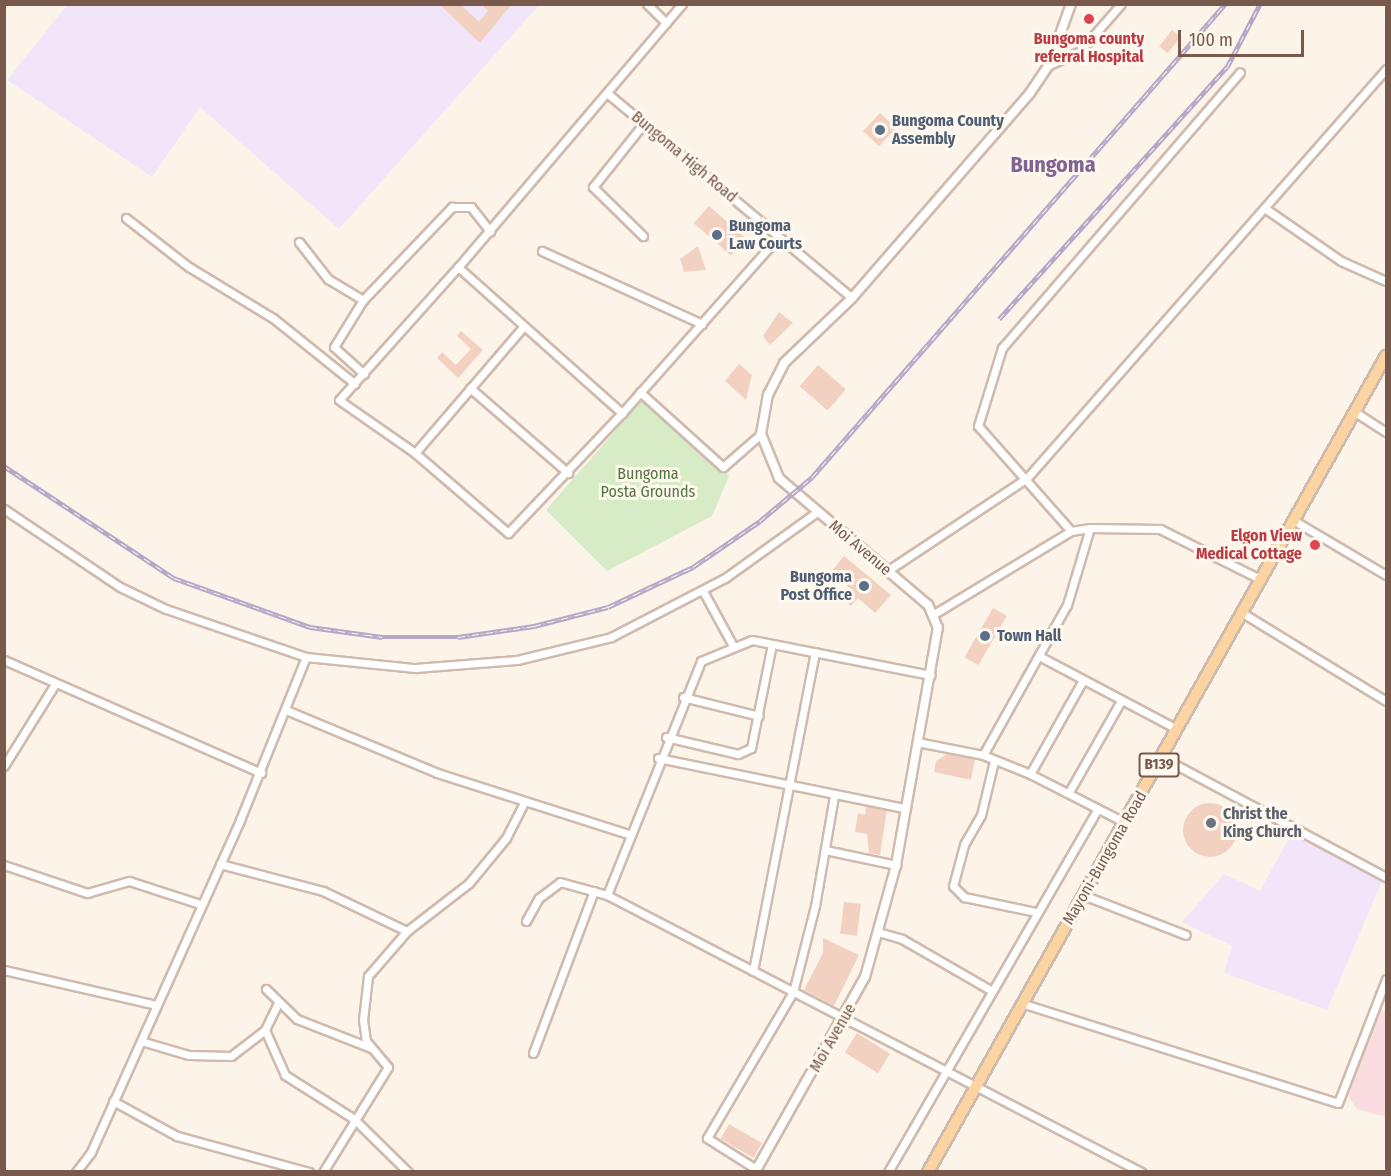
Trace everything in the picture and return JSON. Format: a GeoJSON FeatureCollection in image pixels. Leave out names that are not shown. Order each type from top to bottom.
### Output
{"type":"FeatureCollection","features":[{"type":"Feature","properties":{"kind":"main road","name":"Mayoni-Bungoma Road"},"geometry":{"type":"LineString","coordinates":[[928,1172],[1021,1002],[1126,824],[1241,612],[1386,356]]}},
{"type":"Feature","properties":{"kind":"street"},"geometry":{"type":"LineString","coordinates":[[646,4],[666,23]]}},
{"type":"Feature","properties":{"kind":"street"},"geometry":{"type":"LineString","coordinates":[[682,4],[490,231],[339,400],[415,453],[508,533],[622,413],[778,237]]}},
{"type":"Feature","properties":{"kind":"street"},"geometry":{"type":"LineString","coordinates":[[640,392],[723,467],[761,434],[768,395],[784,363],[852,298],[983,151],[1049,65],[1071,4]]}},
{"type":"Feature","properties":{"kind":"street"},"geometry":{"type":"LineString","coordinates":[[1049,65],[1080,51],[1121,4]]}},
{"type":"Feature","properties":{"kind":"street"},"geometry":{"type":"LineString","coordinates":[[887,571],[1027,478],[1266,209],[1386,69]]}},
{"type":"Feature","properties":{"kind":"street"},"geometry":{"type":"LineString","coordinates":[[1071,531],[1027,478],[978,426],[1002,348],[1240,72]]}},
{"type":"Feature","properties":{"kind":"street","name":"Bungoma High Road"},"geometry":{"type":"LineString","coordinates":[[607,93],[852,298]]}},
{"type":"Feature","properties":{"kind":"street"},"geometry":{"type":"LineString","coordinates":[[643,236],[593,187],[644,123]]}},
{"type":"Feature","properties":{"kind":"street"},"geometry":{"type":"LineString","coordinates":[[364,374],[334,347],[363,300],[452,207],[471,207],[490,231]]}},
{"type":"Feature","properties":{"kind":"street"},"geometry":{"type":"LineString","coordinates":[[1266,209],[1341,261],[1386,281]]}},
{"type":"Feature","properties":{"kind":"street"},"geometry":{"type":"LineString","coordinates":[[126,218],[189,267],[273,318],[355,384]]}},
{"type":"Feature","properties":{"kind":"street"},"geometry":{"type":"LineString","coordinates":[[299,242],[328,279],[363,300]]}},
{"type":"Feature","properties":{"kind":"street"},"geometry":{"type":"LineString","coordinates":[[542,251],[702,324]]}},
{"type":"Feature","properties":{"kind":"street"},"geometry":{"type":"LineString","coordinates":[[458,267],[522,328],[622,413]]}},
{"type":"Feature","properties":{"kind":"street"},"geometry":{"type":"LineString","coordinates":[[415,453],[522,328]]}},
{"type":"Feature","properties":{"kind":"street"},"geometry":{"type":"LineString","coordinates":[[470,388],[568,472]]}},
{"type":"Feature","properties":{"kind":"street"},"geometry":{"type":"LineString","coordinates":[[1355,412],[1386,432]]}},
{"type":"Feature","properties":{"kind":"street","name":"Moi Avenue"},"geometry":{"type":"LineString","coordinates":[[755,1170],[844,1018],[865,977],[896,865],[904,808],[938,640],[934,614],[779,478],[761,434]]}},
{"type":"Feature","properties":{"kind":"street"},"geometry":{"type":"LineString","coordinates":[[4,508],[120,587],[166,609],[306,657],[415,668],[517,660],[611,637],[703,591],[783,542],[817,512]]}},
{"type":"Feature","properties":{"kind":"street"},"geometry":{"type":"LineString","coordinates":[[1293,520],[1386,575]]}},
{"type":"Feature","properties":{"kind":"street"},"geometry":{"type":"LineString","coordinates":[[982,755],[1071,597],[1090,528]]}},
{"type":"Feature","properties":{"kind":"street"},"geometry":{"type":"LineString","coordinates":[[934,614],[1071,531],[1090,528],[1161,529],[1260,579]]}},
{"type":"Feature","properties":{"kind":"street"},"geometry":{"type":"LineString","coordinates":[[703,591],[732,644]]}},
{"type":"Feature","properties":{"kind":"street"},"geometry":{"type":"LineString","coordinates":[[1241,612],[1386,701]]}},
{"type":"Feature","properties":{"kind":"street"},"geometry":{"type":"LineString","coordinates":[[607,895],[666,737],[701,661],[732,644],[772,644],[931,675]]}},
{"type":"Feature","properties":{"kind":"street"},"geometry":{"type":"LineString","coordinates":[[666,737],[738,754],[751,748],[772,644]]}},
{"type":"Feature","properties":{"kind":"street"},"geometry":{"type":"LineString","coordinates":[[753,971],[815,652]]}},
{"type":"Feature","properties":{"kind":"street"},"geometry":{"type":"LineString","coordinates":[[1039,656],[1177,729]]}},
{"type":"Feature","properties":{"kind":"street"},"geometry":{"type":"LineString","coordinates":[[76,1172],[141,1041],[200,904],[261,773],[306,657]]}},
{"type":"Feature","properties":{"kind":"street"},"geometry":{"type":"LineString","coordinates":[[4,660],[261,773]]}},
{"type":"Feature","properties":{"kind":"street"},"geometry":{"type":"LineString","coordinates":[[1030,774],[1083,680]]}},
{"type":"Feature","properties":{"kind":"street"},"geometry":{"type":"LineString","coordinates":[[4,766],[55,684]]}},
{"type":"Feature","properties":{"kind":"street"},"geometry":{"type":"LineString","coordinates":[[683,697],[759,716]]}},
{"type":"Feature","properties":{"kind":"street"},"geometry":{"type":"LineString","coordinates":[[1069,792],[1121,701]]}},
{"type":"Feature","properties":{"kind":"street"},"geometry":{"type":"LineString","coordinates":[[286,710],[524,803],[628,834]]}},
{"type":"Feature","properties":{"kind":"street"},"geometry":{"type":"LineString","coordinates":[[917,742],[982,755],[1069,792],[1126,824]]}},
{"type":"Feature","properties":{"kind":"street"},"geometry":{"type":"LineString","coordinates":[[658,758],[787,787],[904,808]]}},
{"type":"Feature","properties":{"kind":"street"},"geometry":{"type":"LineString","coordinates":[[1163,758],[1386,877]]}},
{"type":"Feature","properties":{"kind":"street"},"geometry":{"type":"LineString","coordinates":[[994,760],[981,815],[964,845],[953,886],[964,897],[1036,912]]}},
{"type":"Feature","properties":{"kind":"street"},"geometry":{"type":"LineString","coordinates":[[755,1170],[707,1138],[793,992],[825,850],[834,796]]}},
{"type":"Feature","properties":{"kind":"street"},"geometry":{"type":"LineString","coordinates":[[371,1048],[363,1020],[368,976],[407,931],[469,883],[506,838],[524,803]]}},
{"type":"Feature","properties":{"kind":"street"},"geometry":{"type":"LineString","coordinates":[[888,1172],[1036,912],[1098,809]]}},
{"type":"Feature","properties":{"kind":"street"},"geometry":{"type":"LineString","coordinates":[[825,850],[896,865]]}},
{"type":"Feature","properties":{"kind":"street"},"geometry":{"type":"LineString","coordinates":[[220,864],[323,891],[407,931]]}},
{"type":"Feature","properties":{"kind":"street"},"geometry":{"type":"LineString","coordinates":[[4,865],[87,893],[129,881],[200,904]]}},
{"type":"Feature","properties":{"kind":"street"},"geometry":{"type":"LineString","coordinates":[[526,921],[539,898],[560,882],[607,895],[1140,1172]]}},
{"type":"Feature","properties":{"kind":"street"},"geometry":{"type":"LineString","coordinates":[[533,1053],[594,891]]}},
{"type":"Feature","properties":{"kind":"street"},"geometry":{"type":"LineString","coordinates":[[1083,894],[1186,935]]}},
{"type":"Feature","properties":{"kind":"street"},"geometry":{"type":"LineString","coordinates":[[878,932],[902,939],[992,991]]}},
{"type":"Feature","properties":{"kind":"street"},"geometry":{"type":"LineString","coordinates":[[4,970],[157,1005]]}},
{"type":"Feature","properties":{"kind":"street"},"geometry":{"type":"LineString","coordinates":[[1021,1002],[1338,1103],[1386,979]]}},
{"type":"Feature","properties":{"kind":"street"},"geometry":{"type":"LineString","coordinates":[[266,989],[277,1005],[371,1048],[388,1067],[323,1172]]}},
{"type":"Feature","properties":{"kind":"street"},"geometry":{"type":"LineString","coordinates":[[141,1041],[189,1055],[231,1056],[265,1030],[277,1005]]}},
{"type":"Feature","properties":{"kind":"street"},"geometry":{"type":"LineString","coordinates":[[265,1030],[285,1075],[354,1119],[408,1172]]}},
{"type":"Feature","properties":{"kind":"street"},"geometry":{"type":"LineString","coordinates":[[113,1101],[177,1136],[309,1172]]}},
{"type":"Feature","properties":{"kind":"shaded area"},"geometry":{"type":"Polygon","coordinates":[[[67,5],[539,5],[339,229],[200,107],[152,177],[7,80],[67,5]]]}},
{"type":"Feature","properties":{"kind":"shaded area"},"geometry":{"type":"Polygon","coordinates":[[[1292,833],[1383,879],[1327,1010],[1224,973],[1232,946],[1182,922],[1224,874],[1260,891],[1292,833]]]}},
{"type":"Feature","properties":{"kind":"shaded area"},"geometry":{"type":"Polygon","coordinates":[[[1377,1009],[1386,1011],[1386,1117],[1357,1109],[1345,1091],[1377,1009]]]}},
{"type":"Feature","properties":{"kind":"green space","name":"Bungoma Posta Grounds"},"geometry":{"type":"Polygon","coordinates":[[[642,400],[729,476],[712,516],[607,571],[546,510],[642,400]]]}},
{"type":"Feature","properties":{"kind":"building"},"geometry":{"type":"Polygon","coordinates":[[[439,4],[460,4],[479,22],[488,11],[481,4],[512,4],[480,43],[439,4]]]}},
{"type":"Feature","properties":{"kind":"building"},"geometry":{"type":"Polygon","coordinates":[[[1172,30],[1181,37],[1168,53],[1159,47],[1172,30]]]}},
{"type":"Feature","properties":{"kind":"building","name":"Bungoma County Assembly"},"geometry":{"type":"Polygon","coordinates":[[[880,113],[896,128],[879,146],[863,131],[880,113]]]}},
{"type":"Feature","properties":{"kind":"building"},"geometry":{"type":"Polygon","coordinates":[[[709,206],[746,238],[731,256],[694,223],[709,206]]]}},
{"type":"Feature","properties":{"kind":"building"},"geometry":{"type":"Polygon","coordinates":[[[698,246],[706,270],[684,272],[680,259],[698,246]]]}},
{"type":"Feature","properties":{"kind":"building"},"geometry":{"type":"Polygon","coordinates":[[[779,312],[793,323],[770,345],[763,336],[779,312]]]}},
{"type":"Feature","properties":{"kind":"building"},"geometry":{"type":"Polygon","coordinates":[[[461,331],[483,350],[458,378],[437,358],[442,352],[456,365],[471,349],[457,336],[461,331]]]}},
{"type":"Feature","properties":{"kind":"building"},"geometry":{"type":"Polygon","coordinates":[[[739,364],[752,375],[746,400],[725,381],[739,364]]]}},
{"type":"Feature","properties":{"kind":"building"},"geometry":{"type":"Polygon","coordinates":[[[818,365],[846,389],[828,410],[800,386],[818,365]]]}},
{"type":"Feature","properties":{"kind":"building","name":"Bungoma Post Office"},"geometry":{"type":"Polygon","coordinates":[[[844,556],[891,595],[875,613],[858,598],[851,606],[845,601],[854,592],[831,572],[844,556]]]}},
{"type":"Feature","properties":{"kind":"building","name":"Town Hall"},"geometry":{"type":"Polygon","coordinates":[[[993,608],[1007,616],[978,665],[964,657],[993,608]]]}},
{"type":"Feature","properties":{"kind":"building"},"geometry":{"type":"Polygon","coordinates":[[[947,754],[975,759],[971,780],[934,772],[936,761],[947,754]]]}},
{"type":"Feature","properties":{"kind":"building","name":"Christ the King Church"},"geometry":{"type":"Polygon","coordinates":[[[1210,803],[1220,805],[1229,811],[1235,820],[1237,830],[1235,840],[1229,849],[1220,855],[1210,857],[1200,855],[1191,849],[1185,840],[1183,830],[1185,820],[1191,811],[1200,805],[1210,803]]]}},
{"type":"Feature","properties":{"kind":"building"},"geometry":{"type":"Polygon","coordinates":[[[866,806],[887,810],[880,855],[869,853],[867,834],[855,832],[858,813],[865,815],[866,806]]]}},
{"type":"Feature","properties":{"kind":"building"},"geometry":{"type":"Polygon","coordinates":[[[844,902],[861,904],[857,936],[840,934],[844,902]]]}},
{"type":"Feature","properties":{"kind":"building"},"geometry":{"type":"Polygon","coordinates":[[[823,938],[859,955],[834,1006],[804,990],[823,953],[823,938]]]}},
{"type":"Feature","properties":{"kind":"building"},"geometry":{"type":"Polygon","coordinates":[[[857,1033],[890,1054],[878,1073],[845,1053],[857,1033]]]}},
{"type":"Feature","properties":{"kind":"building"},"geometry":{"type":"Polygon","coordinates":[[[729,1124],[762,1143],[753,1158],[720,1139],[729,1124]]]}},
{"type":"Feature","properties":{"kind":"railway"},"geometry":{"type":"LineString","coordinates":[[4,466],[174,578],[310,627],[382,637],[458,637],[534,626],[608,607],[693,567],[760,521],[812,477],[1225,4]]}},
{"type":"Feature","properties":{"kind":"railway"},"geometry":{"type":"LineString","coordinates":[[999,319],[1227,67],[1260,4]]}},
{"type":"Feature","properties":{"kind":"place","name":"Bungoma county referral Hospital"},"geometry":{"type":"Point","coordinates":[1089,19]}},
{"type":"Feature","properties":{"kind":"place","name":"Bungoma County Assembly"},"geometry":{"type":"Point","coordinates":[880,130]}},
{"type":"Feature","properties":{"kind":"place","name":"Bungoma Law Courts"},"geometry":{"type":"Point","coordinates":[717,235]}},
{"type":"Feature","properties":{"kind":"place","name":"Elgon View Medical Cottage"},"geometry":{"type":"Point","coordinates":[1315,545]}},
{"type":"Feature","properties":{"kind":"place","name":"Bungoma Post Office"},"geometry":{"type":"Point","coordinates":[864,586]}},
{"type":"Feature","properties":{"kind":"place","name":"Town Hall"},"geometry":{"type":"Point","coordinates":[985,636]}},
{"type":"Feature","properties":{"kind":"place","name":"Christ the King Church"},"geometry":{"type":"Point","coordinates":[1211,823]}},
{"type":"Feature","properties":{"kind":"district","name":"Bungoma"},"geometry":{"type":"Point","coordinates":[1053,165]}}]}
